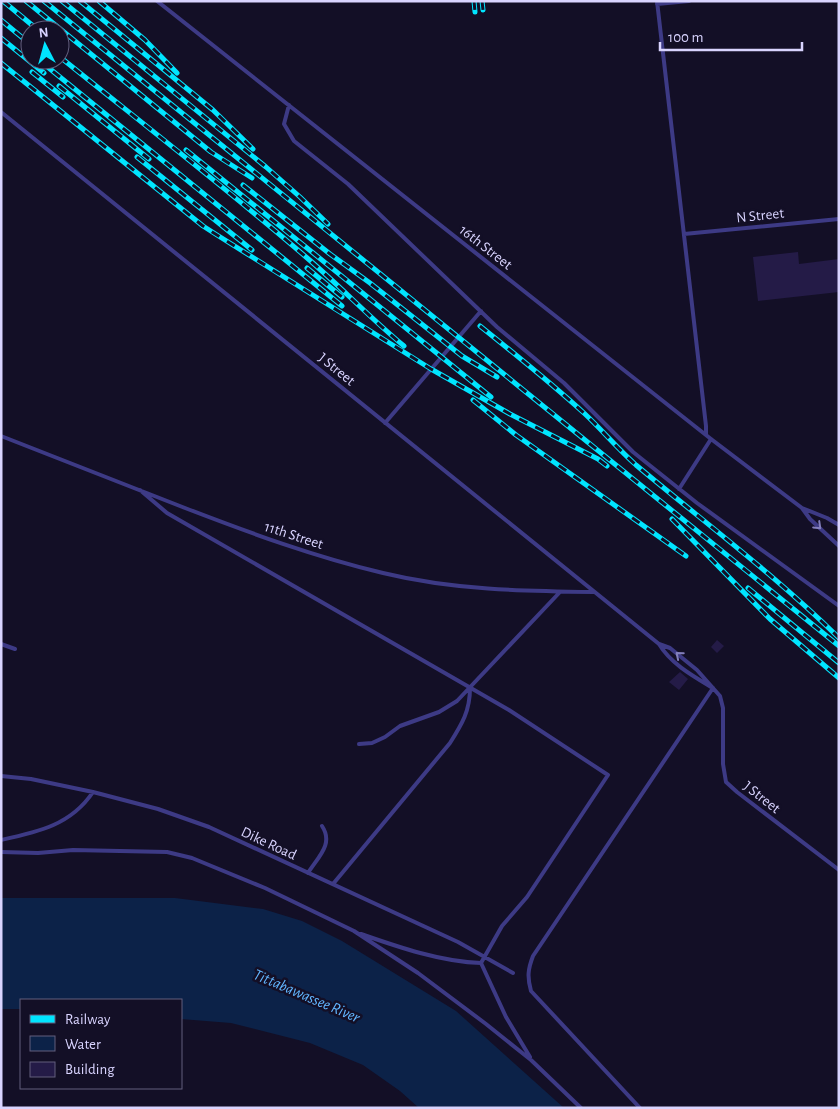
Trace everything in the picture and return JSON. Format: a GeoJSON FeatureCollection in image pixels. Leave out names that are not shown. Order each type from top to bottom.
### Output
{"type":"FeatureCollection","features":[{"type":"Feature","properties":{"kind":"lane","name":"16th Street"},"geometry":{"type":"LineString","coordinates":[[157,1],[711,439],[802,508],[828,518],[839,525]]}},
{"type":"Feature","properties":{"kind":"lane"},"geometry":{"type":"LineString","coordinates":[[689,1],[657,2],[706,434]]}},
{"type":"Feature","properties":{"kind":"lane"},"geometry":{"type":"LineString","coordinates":[[289,105],[284,124],[294,141],[348,184],[497,326],[564,383],[633,452],[679,489],[839,606]]}},
{"type":"Feature","properties":{"kind":"lane","name":"J Street"},"geometry":{"type":"LineString","coordinates":[[1,112],[659,644],[670,658],[691,676],[713,688]]}},
{"type":"Feature","properties":{"kind":"lane","name":"N Street"},"geometry":{"type":"LineString","coordinates":[[684,234],[839,219]]}},
{"type":"Feature","properties":{"kind":"lane"},"geometry":{"type":"LineString","coordinates":[[385,423],[481,311]]}},
{"type":"Feature","properties":{"kind":"lane","name":"11th Street"},"geometry":{"type":"LineString","coordinates":[[1,436],[258,536],[384,573],[488,590],[595,592]]}},
{"type":"Feature","properties":{"kind":"lane"},"geometry":{"type":"LineString","coordinates":[[679,489],[711,439]]}},
{"type":"Feature","properties":{"kind":"lane"},"geometry":{"type":"LineString","coordinates":[[140,490],[167,513],[509,710],[608,775],[527,897],[502,926],[481,963]]}},
{"type":"Feature","properties":{"kind":"lane","name":"16th Street"},"geometry":{"type":"LineString","coordinates":[[802,508],[810,519],[839,546]]}},
{"type":"Feature","properties":{"kind":"lane"},"geometry":{"type":"LineString","coordinates":[[359,744],[372,743],[400,726],[439,712],[457,701],[560,592]]}},
{"type":"Feature","properties":{"kind":"lane"},"geometry":{"type":"LineString","coordinates":[[1,644],[15,649]]}},
{"type":"Feature","properties":{"kind":"lane","name":"J Street"},"geometry":{"type":"LineString","coordinates":[[659,644],[670,648],[697,670],[720,696],[723,708],[723,764],[726,782],[736,792],[839,870]]}},
{"type":"Feature","properties":{"kind":"lane"},"geometry":{"type":"LineString","coordinates":[[332,884],[450,743],[462,723],[470,703],[470,688]]}},
{"type":"Feature","properties":{"kind":"lane"},"geometry":{"type":"LineString","coordinates":[[640,1108],[531,991],[527,979],[529,967],[533,956],[713,688]]}},
{"type":"Feature","properties":{"kind":"lane","name":"Dike Road"},"geometry":{"type":"LineString","coordinates":[[1,776],[31,779],[92,792],[158,809],[209,827],[485,956],[513,972]]}},
{"type":"Feature","properties":{"kind":"lane"},"geometry":{"type":"LineString","coordinates":[[1,840],[47,828],[62,821],[74,814],[92,792]]}},
{"type":"Feature","properties":{"kind":"lane"},"geometry":{"type":"LineString","coordinates":[[308,873],[327,844],[328,835],[322,826]]}},
{"type":"Feature","properties":{"kind":"lane"},"geometry":{"type":"LineString","coordinates":[[1,852],[38,853],[73,850],[167,852],[192,858],[302,904],[354,931],[418,973],[531,1060],[581,1108]]}},
{"type":"Feature","properties":{"kind":"lane"},"geometry":{"type":"LineString","coordinates":[[354,931],[403,948],[466,963],[481,963]]}},
{"type":"Feature","properties":{"kind":"lane"},"geometry":{"type":"LineString","coordinates":[[481,963],[506,1017],[531,1060]]}},
{"type":"Feature","properties":{"kind":"water","name":"Tittabawassee River"},"geometry":{"type":"Polygon","coordinates":[[[1,898],[175,898],[263,909],[302,921],[342,941],[456,1011],[564,1108],[419,1108],[400,1091],[363,1065],[310,1043],[231,1023],[182,1019],[182,999],[20,999],[20,1009],[1,1009],[1,898]]]}},
{"type":"Feature","properties":{"kind":"building"},"geometry":{"type":"Polygon","coordinates":[[[798,252],[799,264],[839,259],[839,292],[758,301],[753,257],[798,252]]]}},
{"type":"Feature","properties":{"kind":"building"},"geometry":{"type":"Polygon","coordinates":[[[717,640],[724,646],[717,653],[711,647],[717,640]]]}},
{"type":"Feature","properties":{"kind":"building"},"geometry":{"type":"Polygon","coordinates":[[[680,672],[688,679],[679,690],[669,682],[680,672]]]}},
{"type":"Feature","properties":{"kind":"railway"},"geometry":{"type":"LineString","coordinates":[[3,1],[26,20]]}},
{"type":"Feature","properties":{"kind":"railway"},"geometry":{"type":"LineString","coordinates":[[26,1],[211,152],[252,178]]}},
{"type":"Feature","properties":{"kind":"railway"},"geometry":{"type":"LineString","coordinates":[[44,1],[839,646]]}},
{"type":"Feature","properties":{"kind":"railway"},"geometry":{"type":"LineString","coordinates":[[62,1],[266,167],[328,224]]}},
{"type":"Feature","properties":{"kind":"railway"},"geometry":{"type":"LineString","coordinates":[[80,1],[213,110],[253,149]]}},
{"type":"Feature","properties":{"kind":"railway"},"geometry":{"type":"LineString","coordinates":[[99,1],[145,40],[177,73]]}},
{"type":"Feature","properties":{"kind":"railway"},"geometry":{"type":"LineString","coordinates":[[474,1],[475,12]]}},
{"type":"Feature","properties":{"kind":"railway"},"geometry":{"type":"LineString","coordinates":[[482,1],[483,10]]}},
{"type":"Feature","properties":{"kind":"railway"},"geometry":{"type":"LineString","coordinates":[[1,20],[20,36]]}},
{"type":"Feature","properties":{"kind":"railway"},"geometry":{"type":"LineString","coordinates":[[1,38],[44,73]]}},
{"type":"Feature","properties":{"kind":"railway"},"geometry":{"type":"LineString","coordinates":[[1,63],[203,226],[431,369],[510,414],[598,459],[607,466]]}},
{"type":"Feature","properties":{"kind":"railway"},"geometry":{"type":"LineString","coordinates":[[70,65],[276,231],[404,346]]}},
{"type":"Feature","properties":{"kind":"railway"},"geometry":{"type":"LineString","coordinates":[[51,70],[342,306]]}},
{"type":"Feature","properties":{"kind":"railway"},"geometry":{"type":"LineString","coordinates":[[32,72],[63,97]]}},
{"type":"Feature","properties":{"kind":"railway"},"geometry":{"type":"LineString","coordinates":[[59,86],[149,159]]}},
{"type":"Feature","properties":{"kind":"railway"},"geometry":{"type":"LineString","coordinates":[[186,150],[491,397]]}},
{"type":"Feature","properties":{"kind":"railway"},"geometry":{"type":"LineString","coordinates":[[137,157],[252,250]]}},
{"type":"Feature","properties":{"kind":"railway"},"geometry":{"type":"LineString","coordinates":[[243,185],[462,356],[497,377]]}},
{"type":"Feature","properties":{"kind":"railway"},"geometry":{"type":"LineString","coordinates":[[307,268],[342,297]]}},
{"type":"Feature","properties":{"kind":"railway"},"geometry":{"type":"LineString","coordinates":[[480,326],[559,391],[636,465],[765,571],[839,638]]}},
{"type":"Feature","properties":{"kind":"railway"},"geometry":{"type":"LineString","coordinates":[[473,400],[516,435],[686,556]]}},
{"type":"Feature","properties":{"kind":"railway"},"geometry":{"type":"LineString","coordinates":[[672,519],[770,619],[839,678]]}},
{"type":"Feature","properties":{"kind":"railway"},"geometry":{"type":"LineString","coordinates":[[748,588],[839,663]]}}]}
